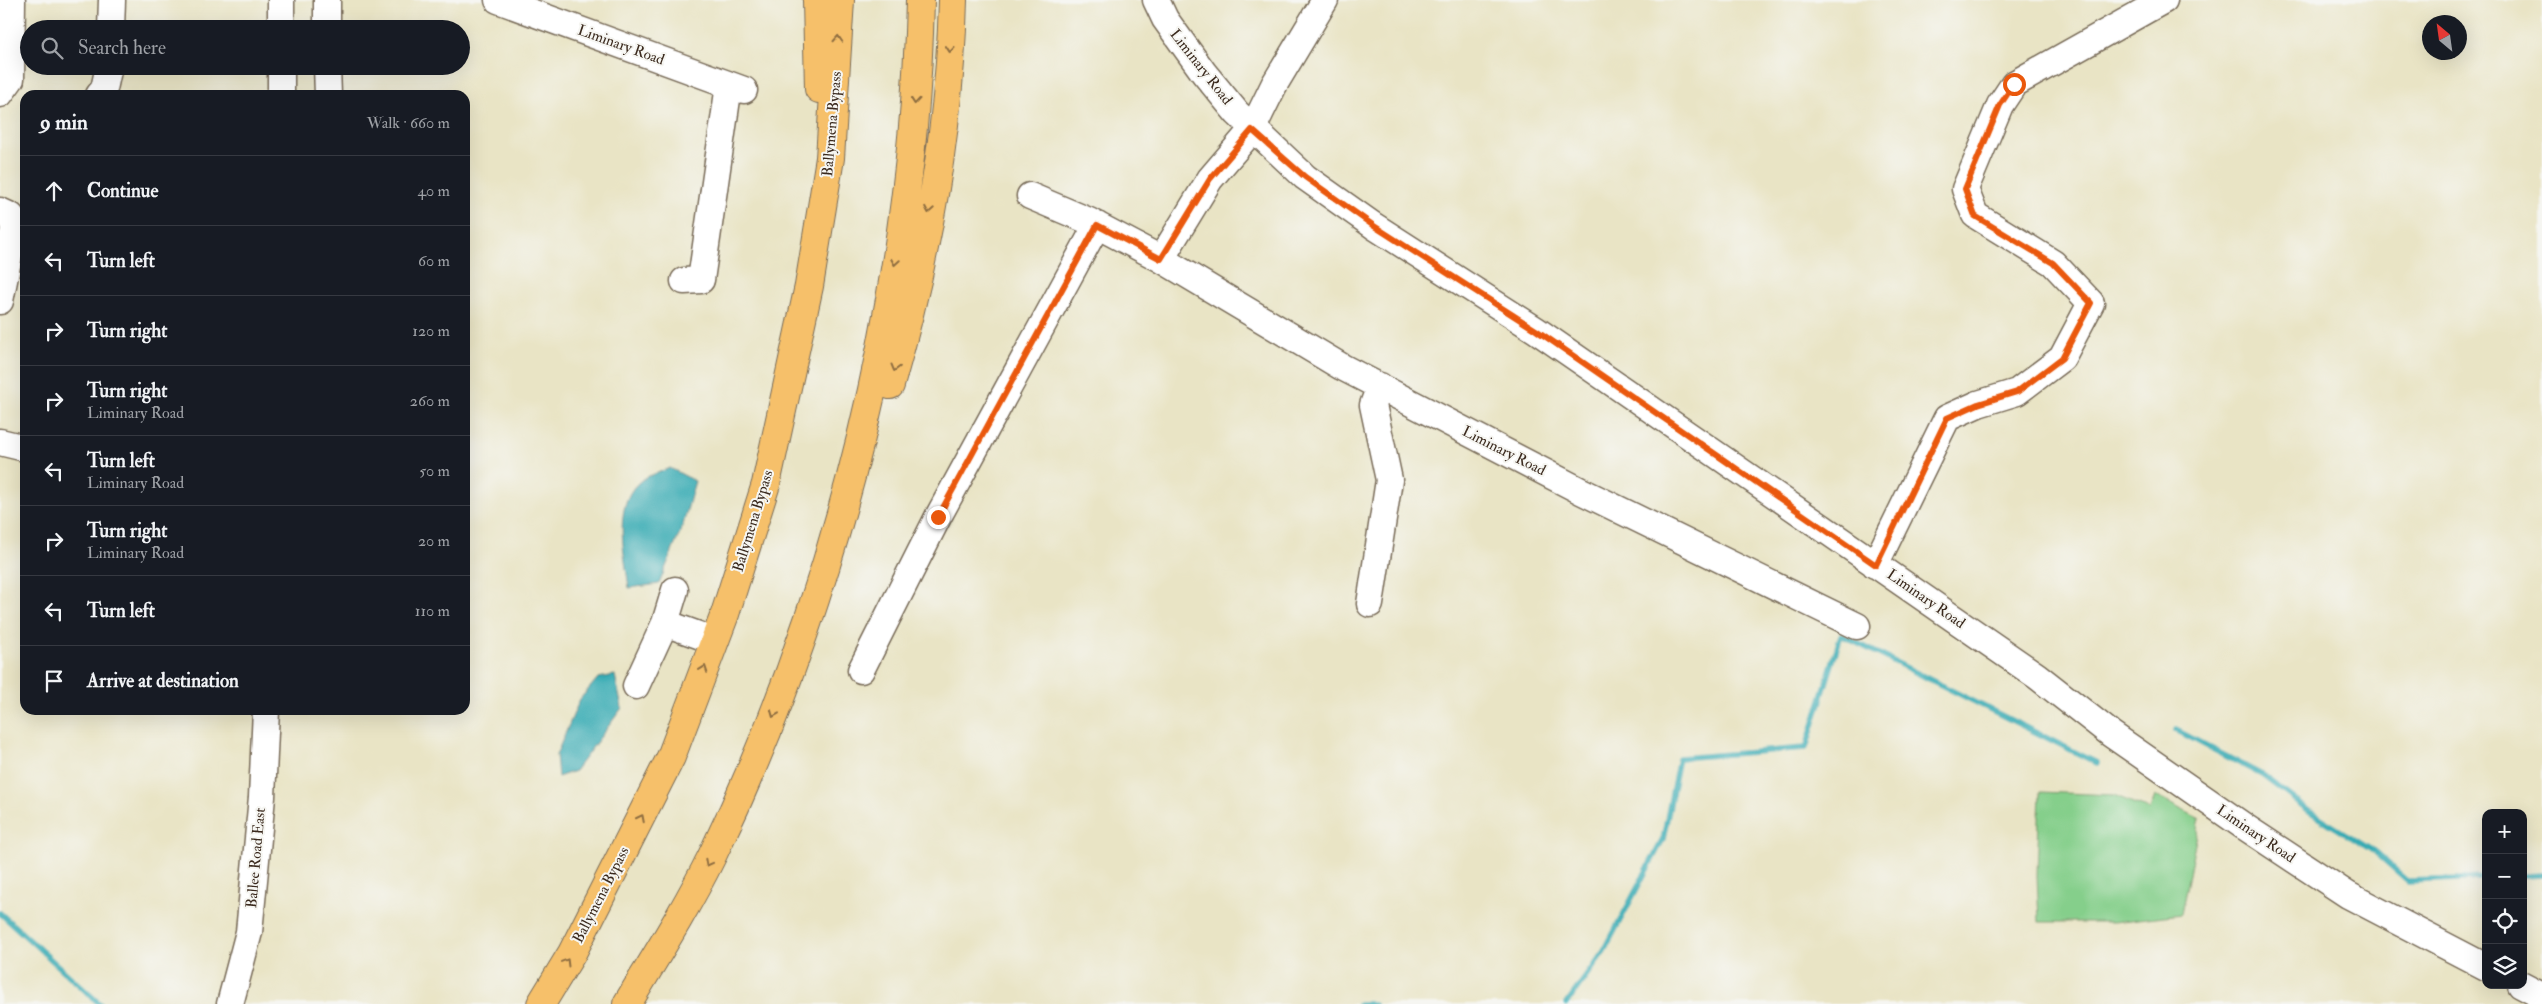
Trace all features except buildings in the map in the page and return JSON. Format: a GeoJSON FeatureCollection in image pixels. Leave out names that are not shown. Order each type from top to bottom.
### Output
{"type":"FeatureCollection","features":[{"type":"Feature","properties":{"kind":"highway"},"geometry":{"type":"LineString","coordinates":[[766,484],[784,358],[819,157],[817,0]]}},
{"type":"Feature","properties":{"kind":"highway","name":"Ballymena Bypass"},"geometry":{"type":"LineString","coordinates":[[541,1004],[572,953],[671,757],[715,641],[766,484],[810,286],[830,158],[840,0]]}},
{"type":"Feature","properties":{"kind":"highway"},"geometry":{"type":"LineString","coordinates":[[792,669],[820,584],[861,433],[880,349],[910,168],[920,0]]}},
{"type":"Feature","properties":{"kind":"highway"},"geometry":{"type":"LineString","coordinates":[[627,1004],[711,858],[751,769],[792,669],[821,610],[879,423],[912,300],[938,160],[947,91],[953,0]]}},
{"type":"Feature","properties":{"kind":"street"},"geometry":{"type":"LineString","coordinates":[[12,0],[11,79],[0,95],[20,100]]}},
{"type":"Feature","properties":{"kind":"street"},"geometry":{"type":"LineString","coordinates":[[111,20],[112,0]]}},
{"type":"Feature","properties":{"kind":"street"},"geometry":{"type":"LineString","coordinates":[[281,0],[281,20]]}},
{"type":"Feature","properties":{"kind":"street"},"geometry":{"type":"LineString","coordinates":[[327,0],[327,20]]}},
{"type":"Feature","properties":{"kind":"street","name":"Liminary Road"},"geometry":{"type":"LineString","coordinates":[[498,0],[736,87],[701,280],[684,281]]}},
{"type":"Feature","properties":{"kind":"street","name":"Liminary Road"},"geometry":{"type":"LineString","coordinates":[[1156,0],[1165,19],[1204,73],[1252,130],[1305,177],[1374,226],[1536,330],[2037,676],[2111,734],[2237,822],[2348,895],[2482,965]]}},
{"type":"Feature","properties":{"kind":"street"},"geometry":{"type":"LineString","coordinates":[[1161,259],[1210,179],[1252,130],[1301,38],[1324,0]]}},
{"type":"Feature","properties":{"kind":"street"},"geometry":{"type":"LineString","coordinates":[[1876,565],[1947,418],[1978,404],[2017,392],[2062,358],[2091,303],[2053,263],[1975,216],[1965,189],[2000,105],[2014,84],[2164,0]]}},
{"type":"Feature","properties":{"kind":"street"},"geometry":{"type":"LineString","coordinates":[[103,90],[107,75]]}},
{"type":"Feature","properties":{"kind":"street"},"geometry":{"type":"LineString","coordinates":[[281,75],[281,90]]}},
{"type":"Feature","properties":{"kind":"street"},"geometry":{"type":"LineString","coordinates":[[328,75],[328,90]]}},
{"type":"Feature","properties":{"kind":"street","name":"Liminary Road"},"geometry":{"type":"LineString","coordinates":[[1030,196],[1097,225],[1161,259],[1342,367],[1590,496],[1857,626]]}},
{"type":"Feature","properties":{"kind":"street"},"geometry":{"type":"LineString","coordinates":[[0,211],[12,216],[14,229],[0,301]]}},
{"type":"Feature","properties":{"kind":"street"},"geometry":{"type":"LineString","coordinates":[[861,670],[938,517],[1097,225]]}},
{"type":"Feature","properties":{"kind":"street"},"geometry":{"type":"LineString","coordinates":[[1370,604],[1389,480],[1373,404],[1380,386]]}},
{"type":"Feature","properties":{"kind":"street"},"geometry":{"type":"LineString","coordinates":[[0,442],[20,447]]}},
{"type":"Feature","properties":{"kind":"street"},"geometry":{"type":"LineString","coordinates":[[636,686],[665,623],[675,590]]}},
{"type":"Feature","properties":{"kind":"street"},"geometry":{"type":"LineString","coordinates":[[665,623],[715,641]]}},
{"type":"Feature","properties":{"kind":"street","name":"Ballee Road East"},"geometry":{"type":"LineString","coordinates":[[230,1004],[249,932],[262,797],[266,715]]}},
{"type":"Feature","properties":{"kind":"street"},"geometry":{"type":"LineString","coordinates":[[2527,988],[2542,996]]}},
{"type":"Feature","properties":{"kind":"green space"},"geometry":{"type":"Polygon","coordinates":[[[2040,792],[2114,795],[2150,810],[2155,796],[2200,819],[2181,914],[2113,922],[2039,922],[2037,875],[2040,792]]]}},
{"type":"Feature","properties":{"kind":"water"},"geometry":{"type":"Polygon","coordinates":[[[670,468],[695,481],[683,525],[659,584],[629,588],[622,533],[625,505],[630,493],[638,483],[649,476],[670,468]]]}},
{"type":"Feature","properties":{"kind":"water"},"geometry":{"type":"Polygon","coordinates":[[[615,675],[622,708],[575,771],[558,777],[556,755],[580,699],[598,678],[615,675]]]}},
{"type":"Feature","properties":{"kind":"waterway"},"geometry":{"type":"LineString","coordinates":[[1566,1004],[1604,951],[1663,839],[1679,758],[1806,748],[1841,635],[2097,763]]}},
{"type":"Feature","properties":{"kind":"waterway"},"geometry":{"type":"LineString","coordinates":[[2176,730],[2262,775],[2312,813],[2375,852],[2408,881],[2482,878]]}},
{"type":"Feature","properties":{"kind":"waterway"},"geometry":{"type":"LineString","coordinates":[[2527,875],[2542,874]]}},
{"type":"Feature","properties":{"kind":"waterway"},"geometry":{"type":"LineString","coordinates":[[0,913],[100,1004]]}},
{"type":"Feature","properties":{"kind":"waterway"},"geometry":{"type":"LineString","coordinates":[[1359,1004],[1374,1004]]}},
{"type":"Feature","properties":{"kind":"route"},"geometry":{"type":"LineString","coordinates":[[938,517],[1097,225],[1161,259],[1210,179],[1252,130],[1305,177],[1374,226],[1536,330],[1876,565],[1947,418],[1978,404],[2017,392],[2062,358],[2091,303],[2053,263],[1975,216],[1965,189],[2000,105],[2014,84]]}}]}
